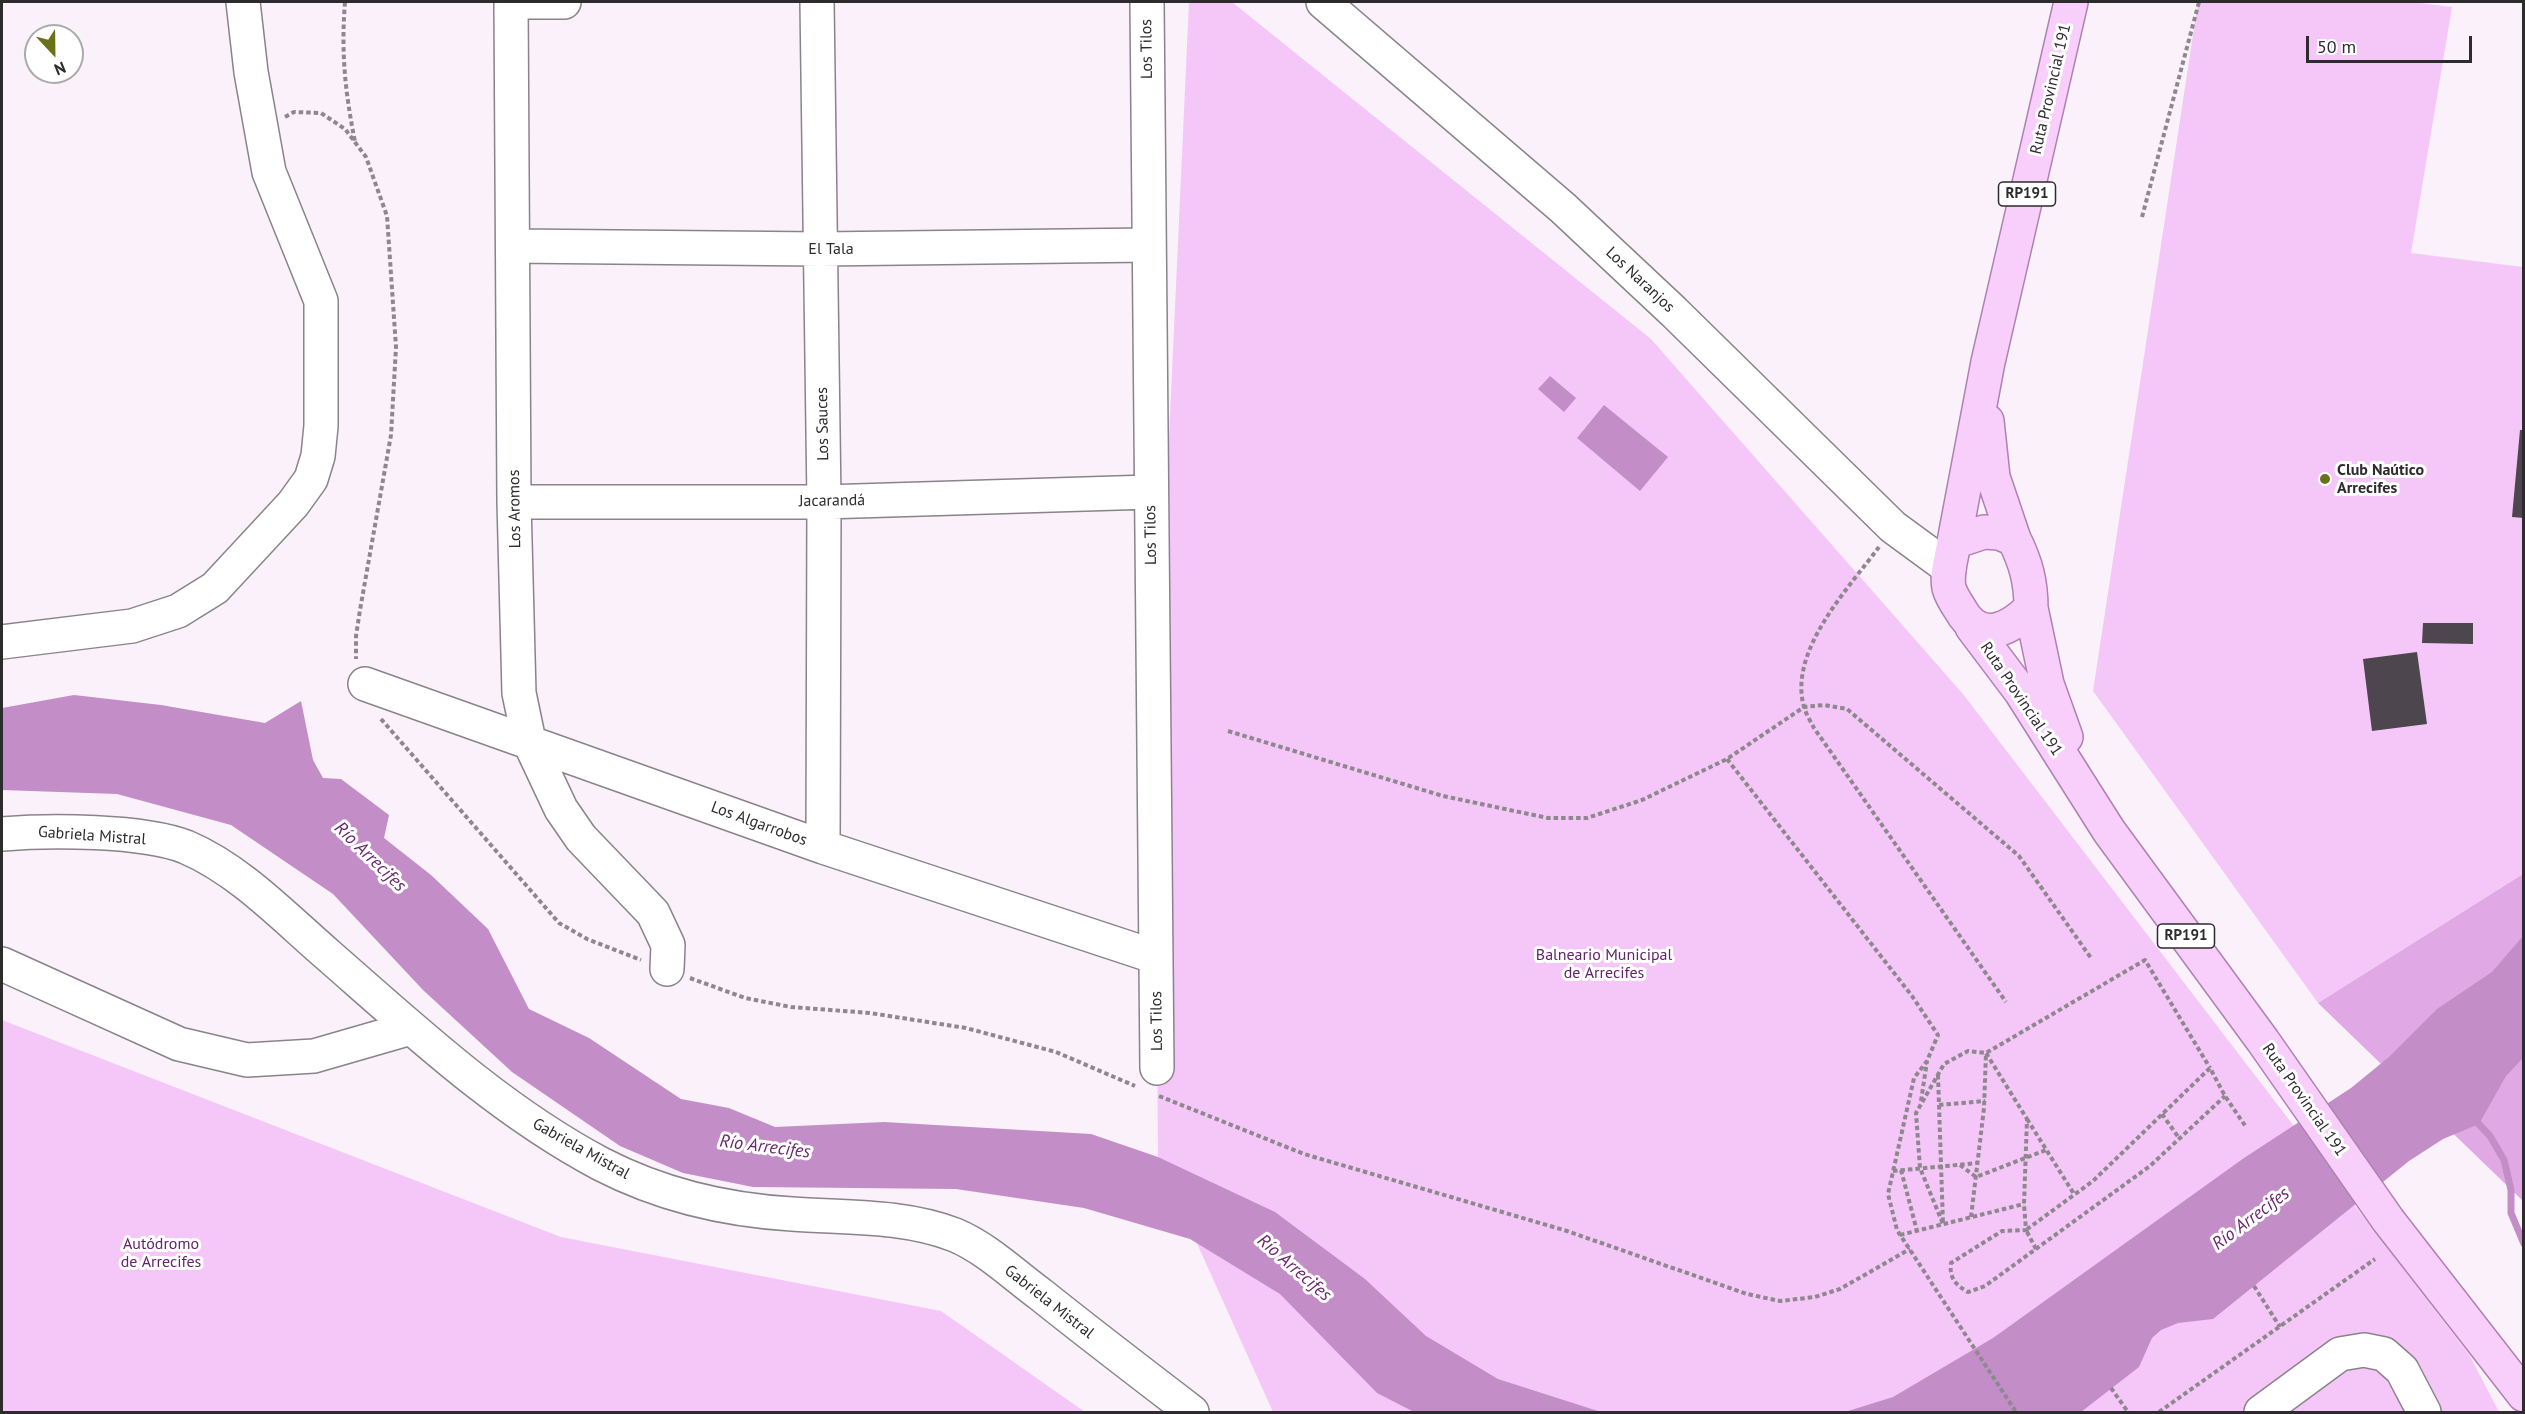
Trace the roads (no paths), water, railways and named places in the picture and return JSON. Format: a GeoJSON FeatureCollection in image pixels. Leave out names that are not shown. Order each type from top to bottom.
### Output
{"type":"FeatureCollection","features":[{"type":"Feature","properties":{"kind":"main road","name":"Ruta Provincial 191"},"geometry":{"type":"LineString","coordinates":[[1952,555],[1983,387],[2071,2]]}},
{"type":"Feature","properties":{"kind":"main road","name":"Ruta Provincial 191"},"geometry":{"type":"LineString","coordinates":[[1983,387],[1993,477],[2014,539]]}},
{"type":"Feature","properties":{"kind":"main road"},"geometry":{"type":"LineString","coordinates":[[1952,555],[1984,532],[1999,533],[2014,539]]}},
{"type":"Feature","properties":{"kind":"main road","name":"RP191"},"geometry":{"type":"LineString","coordinates":[[2014,539],[2028,569],[2031,608]]}},
{"type":"Feature","properties":{"kind":"main road","name":"RP191"},"geometry":{"type":"LineString","coordinates":[[1952,555],[1949,588],[1972,627]]}},
{"type":"Feature","properties":{"kind":"main road","name":"Ruta Provincial 191"},"geometry":{"type":"LineString","coordinates":[[2031,608],[2050,696],[2078,765],[2109,831]]}},
{"type":"Feature","properties":{"kind":"main road"},"geometry":{"type":"LineString","coordinates":[[1972,627],[1988,631],[2004,628],[2017,622],[2031,608]]}},
{"type":"Feature","properties":{"kind":"main road","name":"Ruta Provincial 191"},"geometry":{"type":"LineString","coordinates":[[1972,627],[2021,693],[2109,831],[2263,1041],[2388,1220],[2500,1367]]}},
{"type":"Feature","properties":{"kind":"main road"},"geometry":{"type":"LineString","coordinates":[[2500,1367],[2523,1395]]}},
{"type":"Feature","properties":{"kind":"main road","name":"RP191"},"geometry":{"type":"LineString","coordinates":[[2500,1367],[2517,1413]]}},
{"type":"Feature","properties":{"kind":"street"},"geometry":{"type":"LineString","coordinates":[[2,642],[132,626],[178,611],[215,588],[293,504],[311,479],[318,456],[321,426],[321,302],[269,172],[251,72],[243,2]]}},
{"type":"Feature","properties":{"kind":"street"},"geometry":{"type":"LineString","coordinates":[[511,2],[564,2]]}},
{"type":"Feature","properties":{"kind":"street","name":"Los Aromos"},"geometry":{"type":"LineString","coordinates":[[511,2],[514,502],[519,693],[529,741],[561,810],[581,838],[653,912],[668,945],[666,969]]}},
{"type":"Feature","properties":{"kind":"street","name":"Los Sauces"},"geometry":{"type":"LineString","coordinates":[[817,2],[824,502],[823,848]]}},
{"type":"Feature","properties":{"kind":"street","name":"Los Tilos"},"geometry":{"type":"LineString","coordinates":[[1147,2],[1157,1068]]}},
{"type":"Feature","properties":{"kind":"street","name":"Los Naranjos"},"geometry":{"type":"LineString","coordinates":[[1323,2],[1563,208],[1682,320],[1893,527],[1952,555]]}},
{"type":"Feature","properties":{"kind":"street","name":"El Tala"},"geometry":{"type":"LineString","coordinates":[[513,246],[820,249],[1149,245]]}},
{"type":"Feature","properties":{"kind":"street","name":"Jacarandá"},"geometry":{"type":"LineString","coordinates":[[514,502],[824,502],[1150,492]]}},
{"type":"Feature","properties":{"kind":"street","name":"Los Algarrobos"},"geometry":{"type":"LineString","coordinates":[[365,684],[823,848],[1156,957]]}},
{"type":"Feature","properties":{"kind":"street","name":"Gabriela Mistral"},"geometry":{"type":"LineString","coordinates":[[2,834],[98,833],[146,838],[185,847],[226,869],[457,1068],[550,1136],[602,1165],[662,1192],[726,1208],[885,1219],[956,1236],[999,1263],[1192,1413]]}},
{"type":"Feature","properties":{"kind":"street"},"geometry":{"type":"LineString","coordinates":[[2,964],[179,1044],[247,1060],[314,1056],[411,1028]]}},
{"type":"Feature","properties":{"kind":"street"},"geometry":{"type":"LineString","coordinates":[[2261,1413],[2340,1354],[2364,1350],[2384,1354],[2402,1370],[2424,1413]]}},
{"type":"Feature","properties":{"kind":"water"},"geometry":{"type":"Polygon","coordinates":[[[1550,376],[1576,398],[1564,412],[1538,389],[1550,376]]]}},
{"type":"Feature","properties":{"kind":"water"},"geometry":{"type":"Polygon","coordinates":[[[1604,405],[1668,457],[1640,491],[1577,438],[1604,405]]]}},
{"type":"Feature","properties":{"kind":"water","name":"Río Arrecifes"},"geometry":{"type":"Polygon","coordinates":[[[74,695],[161,705],[265,723],[301,701],[313,760],[323,778],[341,779],[389,815],[384,838],[431,875],[488,929],[529,1009],[589,1038],[681,1099],[729,1108],[775,1127],[884,1122],[1091,1134],[1158,1157],[1275,1212],[1365,1279],[1426,1336],[1498,1379],[1601,1412],[1414,1412],[1377,1393],[1280,1294],[1190,1239],[1084,1208],[956,1189],[753,1187],[683,1173],[620,1146],[512,1072],[423,990],[333,894],[231,825],[117,794],[2,790],[2,708],[74,695]]]}},
{"type":"Feature","properties":{"kind":"water","name":"Río Arrecifes"},"geometry":{"type":"Polygon","coordinates":[[[2523,936],[2523,1058],[2506,1076],[2479,1124],[2443,1139],[2409,1161],[2213,1319],[2178,1323],[2161,1330],[2152,1338],[2139,1367],[2081,1412],[1845,1412],[1893,1397],[1993,1338],[2244,1158],[2351,1088],[2389,1057],[2437,1009],[2492,972],[2523,936]]]}},
{"type":"Feature","properties":{"kind":"waterway"},"geometry":{"type":"LineString","coordinates":[[2474,1119],[2490,1136],[2504,1160],[2511,1190],[2511,1213],[2524,1244]]}},
{"type":"Feature","properties":{"kind":"place","name":"Club Naútico Arrecifes"},"geometry":{"type":"Point","coordinates":[2325,479]}},
{"type":"Feature","properties":{"kind":"park label","name":"Balneario Municipal de Arrecifes"},"geometry":{"type":"Point","coordinates":[1604,964]}},
{"type":"Feature","properties":{"kind":"park label","name":"Autódromo de Arrecifes"},"geometry":{"type":"Point","coordinates":[161,1253]}}]}
